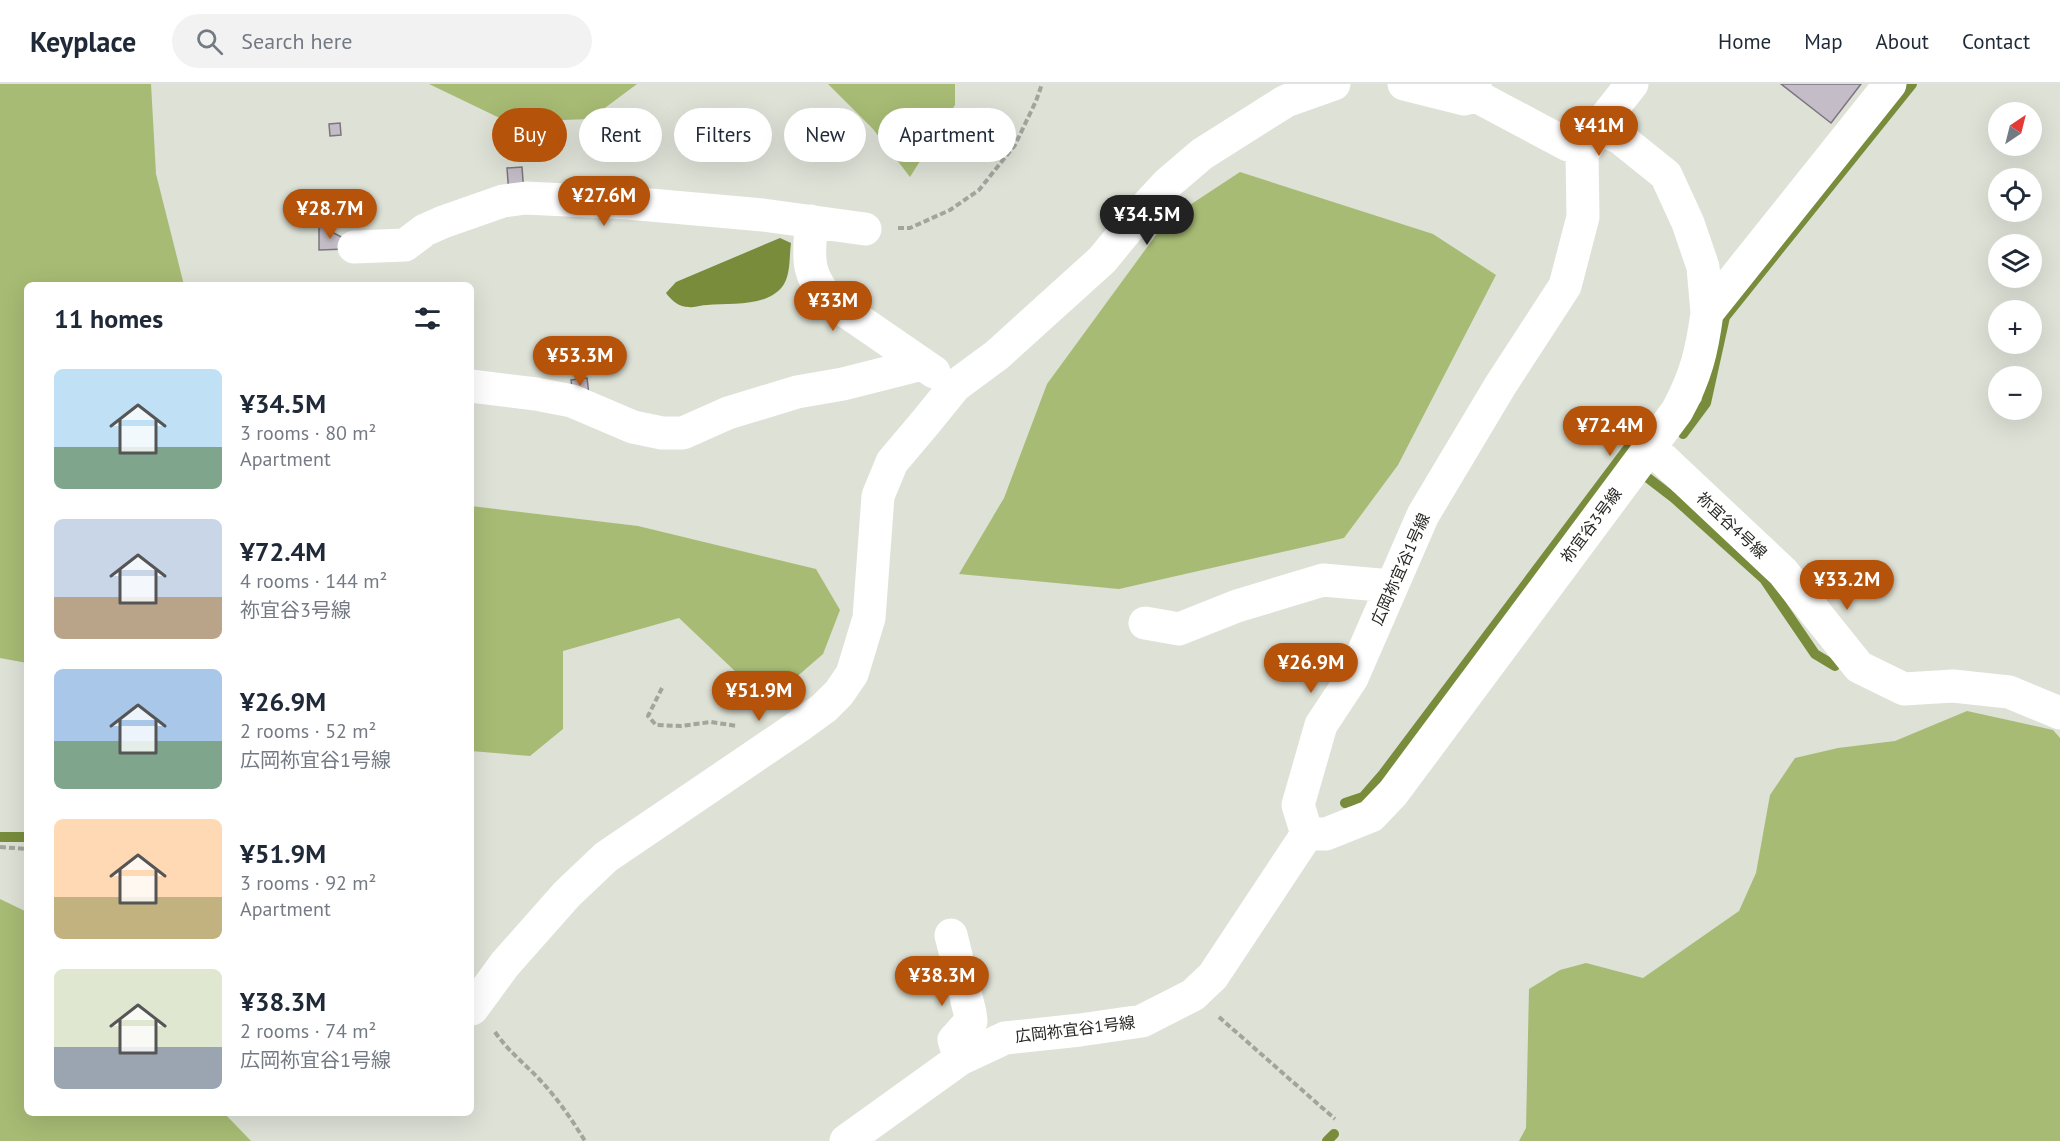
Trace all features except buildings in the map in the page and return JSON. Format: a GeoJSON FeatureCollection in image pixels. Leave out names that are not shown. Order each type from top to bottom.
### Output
{"type":"FeatureCollection","features":[{"type":"Feature","properties":{"kind":"street"},"geometry":{"type":"LineString","coordinates":[[474,1006],[505,964],[567,894],[606,857],[824,708],[839,693],[852,674],[869,618],[878,496],[892,462],[955,386],[997,355],[1102,260],[1152,200],[1202,154],[1286,101],[1334,84]]}},
{"type":"Feature","properties":{"kind":"street"},"geometry":{"type":"LineString","coordinates":[[1404,84],[1464,99],[1476,90],[1568,145],[1598,128]]}},
{"type":"Feature","properties":{"kind":"street","name":"広岡祢宜谷1号線"},"geometry":{"type":"LineString","coordinates":[[846,1141],[960,1059],[1005,1038],[1142,1021],[1193,995],[1213,976],[1307,834],[1298,805],[1321,725],[1352,678],[1423,515],[1500,386],[1564,286],[1583,217],[1582,154],[1598,128],[1632,84]]}},
{"type":"Feature","properties":{"kind":"street"},"geometry":{"type":"LineString","coordinates":[[1707,313],[1890,84]]}},
{"type":"Feature","properties":{"kind":"street","name":"祢宜谷3号線"},"geometry":{"type":"LineString","coordinates":[[1307,834],[1326,834],[1371,816],[1393,793],[1677,411],[1691,384],[1702,349],[1707,313],[1703,267],[1688,223],[1666,175],[1620,138],[1598,128]]}},
{"type":"Feature","properties":{"kind":"street"},"geometry":{"type":"LineString","coordinates":[[354,247],[405,245],[425,230],[443,222],[504,201],[526,198],[628,203],[763,215],[865,229]]}},
{"type":"Feature","properties":{"kind":"street"},"geometry":{"type":"LineString","coordinates":[[811,221],[808,256],[811,272],[817,285],[828,299],[955,386]]}},
{"type":"Feature","properties":{"kind":"street"},"geometry":{"type":"LineString","coordinates":[[474,386],[572,401],[633,427],[662,433],[683,433],[728,413],[759,403],[922,363]]}},
{"type":"Feature","properties":{"kind":"street","name":"祢宜谷4号線"},"geometry":{"type":"LineString","coordinates":[[1650,447],[1783,572],[1859,667],[1904,688],[1953,686],[2009,692],[2060,713]]}},
{"type":"Feature","properties":{"kind":"street"},"geometry":{"type":"LineString","coordinates":[[1145,623],[1179,628],[1237,606],[1323,580],[1391,586]]}},
{"type":"Feature","properties":{"kind":"street"},"geometry":{"type":"LineString","coordinates":[[951,935],[970,1021],[954,1040],[960,1059]]}},
{"type":"Feature","properties":{"kind":"path"},"geometry":{"type":"LineString","coordinates":[[865,229],[910,228],[951,210],[979,190],[1015,145],[1042,84]]}},
{"type":"Feature","properties":{"kind":"path"},"geometry":{"type":"LineString","coordinates":[[662,688],[648,716],[656,725],[681,726],[711,722],[737,726],[771,745]]}},
{"type":"Feature","properties":{"kind":"path"},"geometry":{"type":"LineString","coordinates":[[0,847],[24,849]]}},
{"type":"Feature","properties":{"kind":"path"},"geometry":{"type":"LineString","coordinates":[[1193,995],[1335,1119]]}},
{"type":"Feature","properties":{"kind":"path"},"geometry":{"type":"LineString","coordinates":[[474,1010],[484,1017],[507,1050],[540,1081],[569,1115],[585,1141]]}},
{"type":"Feature","properties":{"kind":"shaded area"},"geometry":{"type":"Polygon","coordinates":[[[0,84],[151,84],[156,174],[183,282],[24,282],[24,662],[0,658],[0,84]]]}},
{"type":"Feature","properties":{"kind":"shaded area"},"geometry":{"type":"Polygon","coordinates":[[[429,84],[637,84],[605,108],[579,108],[579,119],[567,120],[567,108],[492,108],[492,114],[429,84]]]}},
{"type":"Feature","properties":{"kind":"shaded area"},"geometry":{"type":"Polygon","coordinates":[[[828,84],[955,84],[953,108],[878,108],[878,135],[866,122],[866,108],[852,108],[828,84]]]}},
{"type":"Feature","properties":{"kind":"shaded area"},"geometry":{"type":"Polygon","coordinates":[[[898,162],[919,162],[910,177],[898,162]]]}},
{"type":"Feature","properties":{"kind":"shaded area"},"geometry":{"type":"Polygon","coordinates":[[[1240,172],[1433,234],[1496,275],[1398,465],[1344,538],[1119,589],[959,574],[1004,498],[1047,384],[1167,220],[1240,172]]]}},
{"type":"Feature","properties":{"kind":"shaded area"},"geometry":{"type":"Polygon","coordinates":[[[780,238],[791,243],[788,272],[782,287],[767,298],[747,303],[685,307],[673,301],[666,293],[676,282],[780,238]]]}},
{"type":"Feature","properties":{"kind":"shaded area"},"geometry":{"type":"Polygon","coordinates":[[[474,506],[638,526],[816,569],[840,610],[823,654],[786,686],[756,691],[679,618],[563,651],[563,729],[530,756],[474,751],[474,506]]]}},
{"type":"Feature","properties":{"kind":"shaded area"},"geometry":{"type":"Polygon","coordinates":[[[1967,711],[2053,730],[2060,738],[2060,1141],[1519,1141],[1526,1128],[1529,989],[1560,970],[1586,963],[1643,978],[1739,911],[1756,873],[1770,795],[1795,758],[1838,748],[1895,741],[1967,711]]]}},
{"type":"Feature","properties":{"kind":"shaded area"},"geometry":{"type":"Polygon","coordinates":[[[0,899],[24,911],[24,1116],[227,1116],[251,1141],[0,1141],[0,899]]]}},
{"type":"Feature","properties":{"kind":"waterway"},"geometry":{"type":"LineString","coordinates":[[1683,434],[1706,403],[1725,317],[1912,84]]}},
{"type":"Feature","properties":{"kind":"waterway"},"geometry":{"type":"LineString","coordinates":[[1345,803],[1363,797],[1383,774],[1643,428]]}},
{"type":"Feature","properties":{"kind":"waterway"},"geometry":{"type":"LineString","coordinates":[[1648,478],[1674,498],[1764,579],[1815,654],[1835,666]]}},
{"type":"Feature","properties":{"kind":"waterway"},"geometry":{"type":"LineString","coordinates":[[0,837],[24,837]]}},
{"type":"Feature","properties":{"kind":"waterway"},"geometry":{"type":"LineString","coordinates":[[1327,1141],[1334,1134]]}}]}
